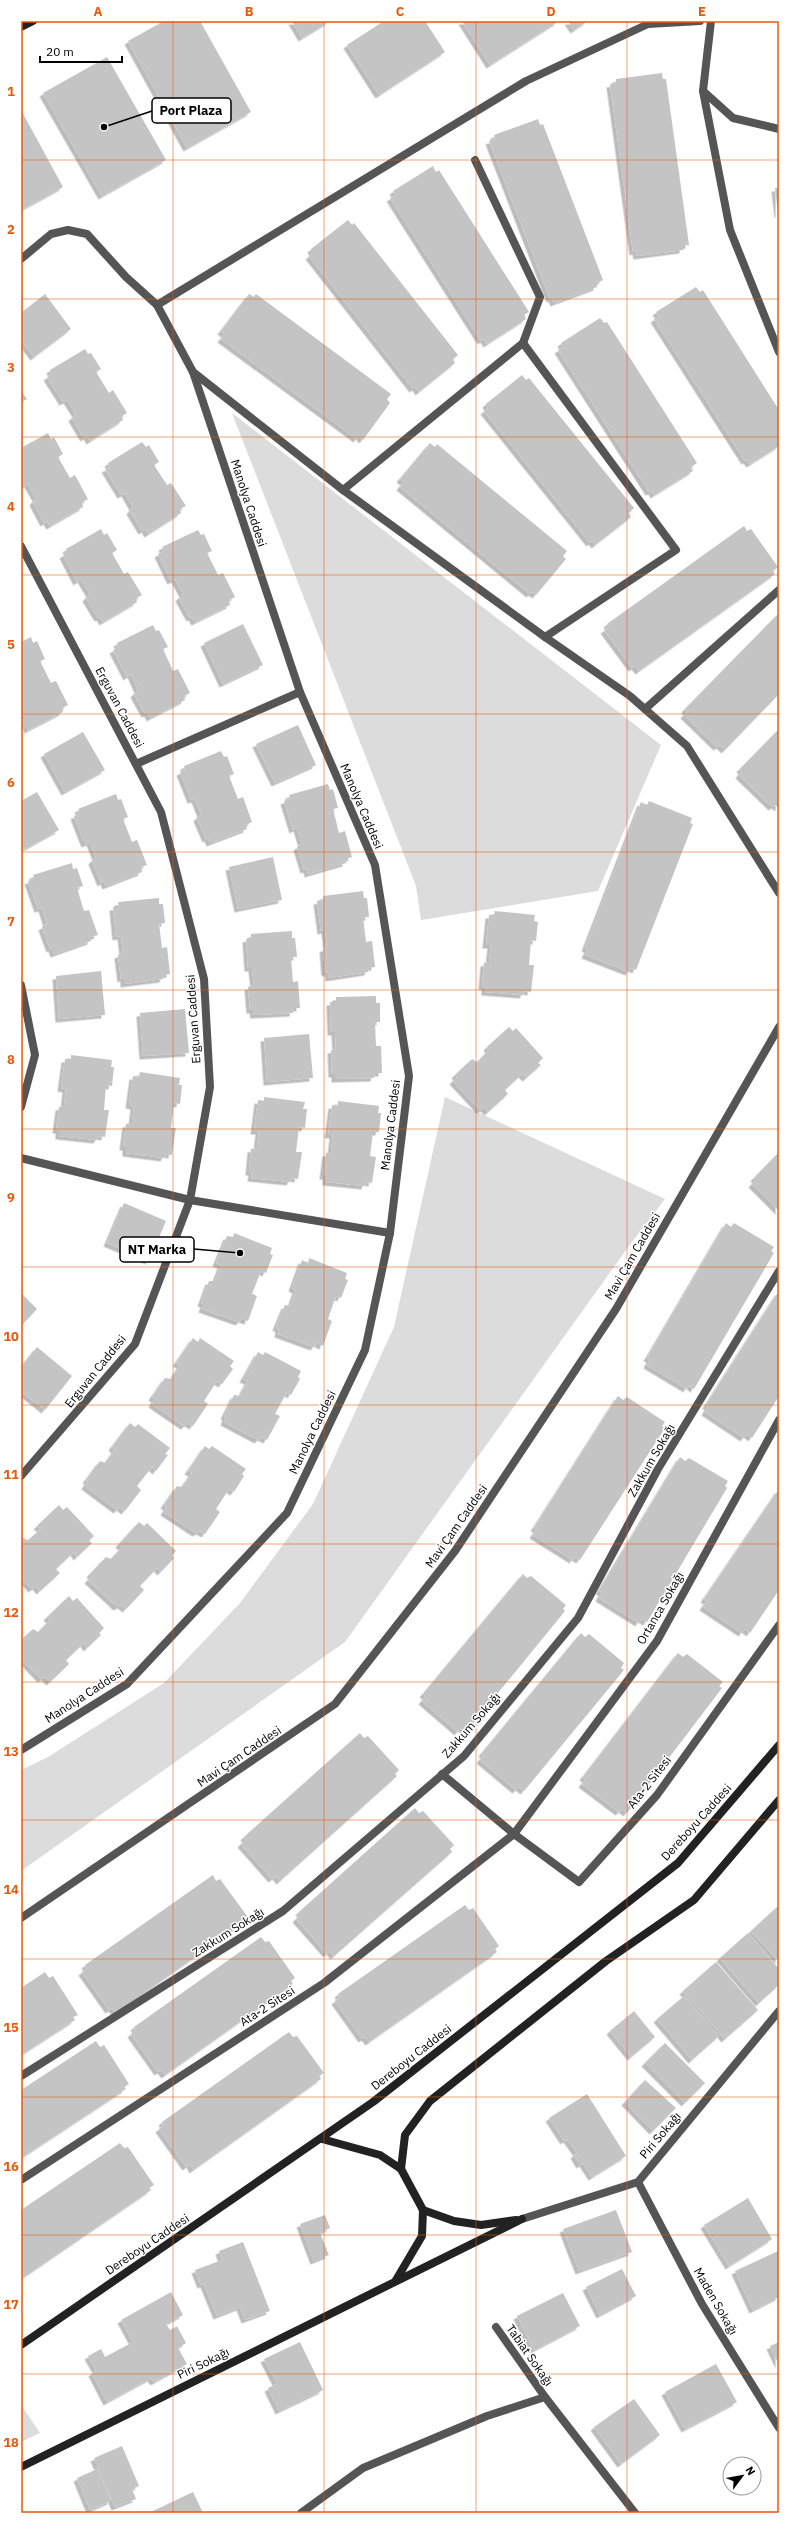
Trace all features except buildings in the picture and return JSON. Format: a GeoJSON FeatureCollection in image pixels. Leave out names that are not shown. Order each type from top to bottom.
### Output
{"type":"FeatureCollection","features":[{"type":"Feature","properties":{"kind":"main road"},"geometry":{"type":"LineString","coordinates":[[21,27],[33,21]]}},
{"type":"Feature","properties":{"kind":"main road","name":"Dereboyu Caddesi"},"geometry":{"type":"LineString","coordinates":[[21,2344],[322,2139],[373,2102],[678,1863],[779,1745]]}},
{"type":"Feature","properties":{"kind":"main road"},"geometry":{"type":"LineString","coordinates":[[401,2169],[405,2135],[430,2101],[606,1961],[694,1900],[779,1800]]}},
{"type":"Feature","properties":{"kind":"main road"},"geometry":{"type":"LineString","coordinates":[[322,2139],[380,2155],[401,2169],[423,2210],[422,2236],[395,2281]]}},
{"type":"Feature","properties":{"kind":"main road"},"geometry":{"type":"LineString","coordinates":[[423,2210],[454,2221],[481,2225],[522,2219]]}},
{"type":"Feature","properties":{"kind":"main road","name":"Piri Sokağı"},"geometry":{"type":"LineString","coordinates":[[21,2467],[522,2219]]}},
{"type":"Feature","properties":{"kind":"street"},"geometry":{"type":"LineString","coordinates":[[157,304],[526,81],[648,24],[700,21]]}},
{"type":"Feature","properties":{"kind":"street"},"geometry":{"type":"LineString","coordinates":[[711,21],[703,91],[730,230],[779,352]]}},
{"type":"Feature","properties":{"kind":"street"},"geometry":{"type":"LineString","coordinates":[[703,91],[733,118],[779,129]]}},
{"type":"Feature","properties":{"kind":"street"},"geometry":{"type":"LineString","coordinates":[[343,490],[523,343],[540,297],[475,160]]}},
{"type":"Feature","properties":{"kind":"street"},"geometry":{"type":"LineString","coordinates":[[21,259],[51,234],[76,230],[87,234],[126,277],[157,304],[193,372],[343,490],[645,709],[688,746],[776,880],[779,893]]}},
{"type":"Feature","properties":{"kind":"street"},"geometry":{"type":"LineString","coordinates":[[523,343],[676,550],[545,637]]}},
{"type":"Feature","properties":{"kind":"street","name":"Manolya Caddesi"},"geometry":{"type":"LineString","coordinates":[[21,1750],[127,1684],[287,1513],[365,1350],[390,1233],[408,1076],[375,865],[300,692],[193,372]]}},
{"type":"Feature","properties":{"kind":"street","name":"Erguvan Caddesi"},"geometry":{"type":"LineString","coordinates":[[21,546],[161,812],[204,978],[210,1087],[190,1200],[135,1344],[21,1476]]}},
{"type":"Feature","properties":{"kind":"street"},"geometry":{"type":"LineString","coordinates":[[645,709],[779,590]]}},
{"type":"Feature","properties":{"kind":"street"},"geometry":{"type":"LineString","coordinates":[[136,764],[300,692]]}},
{"type":"Feature","properties":{"kind":"street"},"geometry":{"type":"LineString","coordinates":[[21,985],[35,1055],[21,1107]]}},
{"type":"Feature","properties":{"kind":"street","name":"Mavi Çam Caddesi"},"geometry":{"type":"LineString","coordinates":[[21,1918],[335,1704],[455,1551],[616,1309],[779,1027]]}},
{"type":"Feature","properties":{"kind":"street"},"geometry":{"type":"LineString","coordinates":[[21,1158],[190,1200],[390,1233]]}},
{"type":"Feature","properties":{"kind":"street","name":"Zakkum Sokağı"},"geometry":{"type":"LineString","coordinates":[[21,2076],[283,1911],[464,1756],[578,1618],[658,1469],[779,1271]]}},
{"type":"Feature","properties":{"kind":"street","name":"Ortanca Sokağı"},"geometry":{"type":"LineString","coordinates":[[514,1834],[657,1641],[779,1420]]}},
{"type":"Feature","properties":{"kind":"street","name":"Ata-2 Sitesi"},"geometry":{"type":"LineString","coordinates":[[442,1774],[514,1834],[579,1882],[657,1795],[779,1625]]}},
{"type":"Feature","properties":{"kind":"street","name":"Ata-2 Sitesi"},"geometry":{"type":"LineString","coordinates":[[21,2180],[324,1983],[514,1834]]}},
{"type":"Feature","properties":{"kind":"street","name":"Piri Sokağı"},"geometry":{"type":"LineString","coordinates":[[638,2182],[779,2011]]}},
{"type":"Feature","properties":{"kind":"street"},"geometry":{"type":"LineString","coordinates":[[522,2219],[638,2182]]}},
{"type":"Feature","properties":{"kind":"street","name":"Maden Sokağı"},"geometry":{"type":"LineString","coordinates":[[638,2182],[702,2304],[779,2428]]}},
{"type":"Feature","properties":{"kind":"street","name":"Tabiat Sokağı"},"geometry":{"type":"LineString","coordinates":[[496,2327],[545,2397],[635,2513]]}},
{"type":"Feature","properties":{"kind":"street"},"geometry":{"type":"LineString","coordinates":[[301,2513],[363,2468],[487,2416],[545,2397]]}},
{"type":"Feature","properties":{"kind":"shaded area"},"geometry":{"type":"Polygon","coordinates":[[[232,413],[661,745],[598,891],[421,920],[416,886],[232,413]]]}},
{"type":"Feature","properties":{"kind":"shaded area"},"geometry":{"type":"Polygon","coordinates":[[[445,1097],[665,1199],[629,1246],[345,1642],[21,1871],[21,1770],[48,1757],[164,1683],[240,1603],[313,1504],[394,1327],[445,1097]]]}},
{"type":"Feature","properties":{"kind":"shaded area"},"geometry":{"type":"Polygon","coordinates":[[[21,2405],[40,2433],[21,2442],[21,2405]]]}},
{"type":"Feature","properties":{"kind":"place","name":"Port Plaza"},"geometry":{"type":"Point","coordinates":[104,127]}},
{"type":"Feature","properties":{"kind":"place","name":"NT Marka"},"geometry":{"type":"Point","coordinates":[240,1253]}}]}
